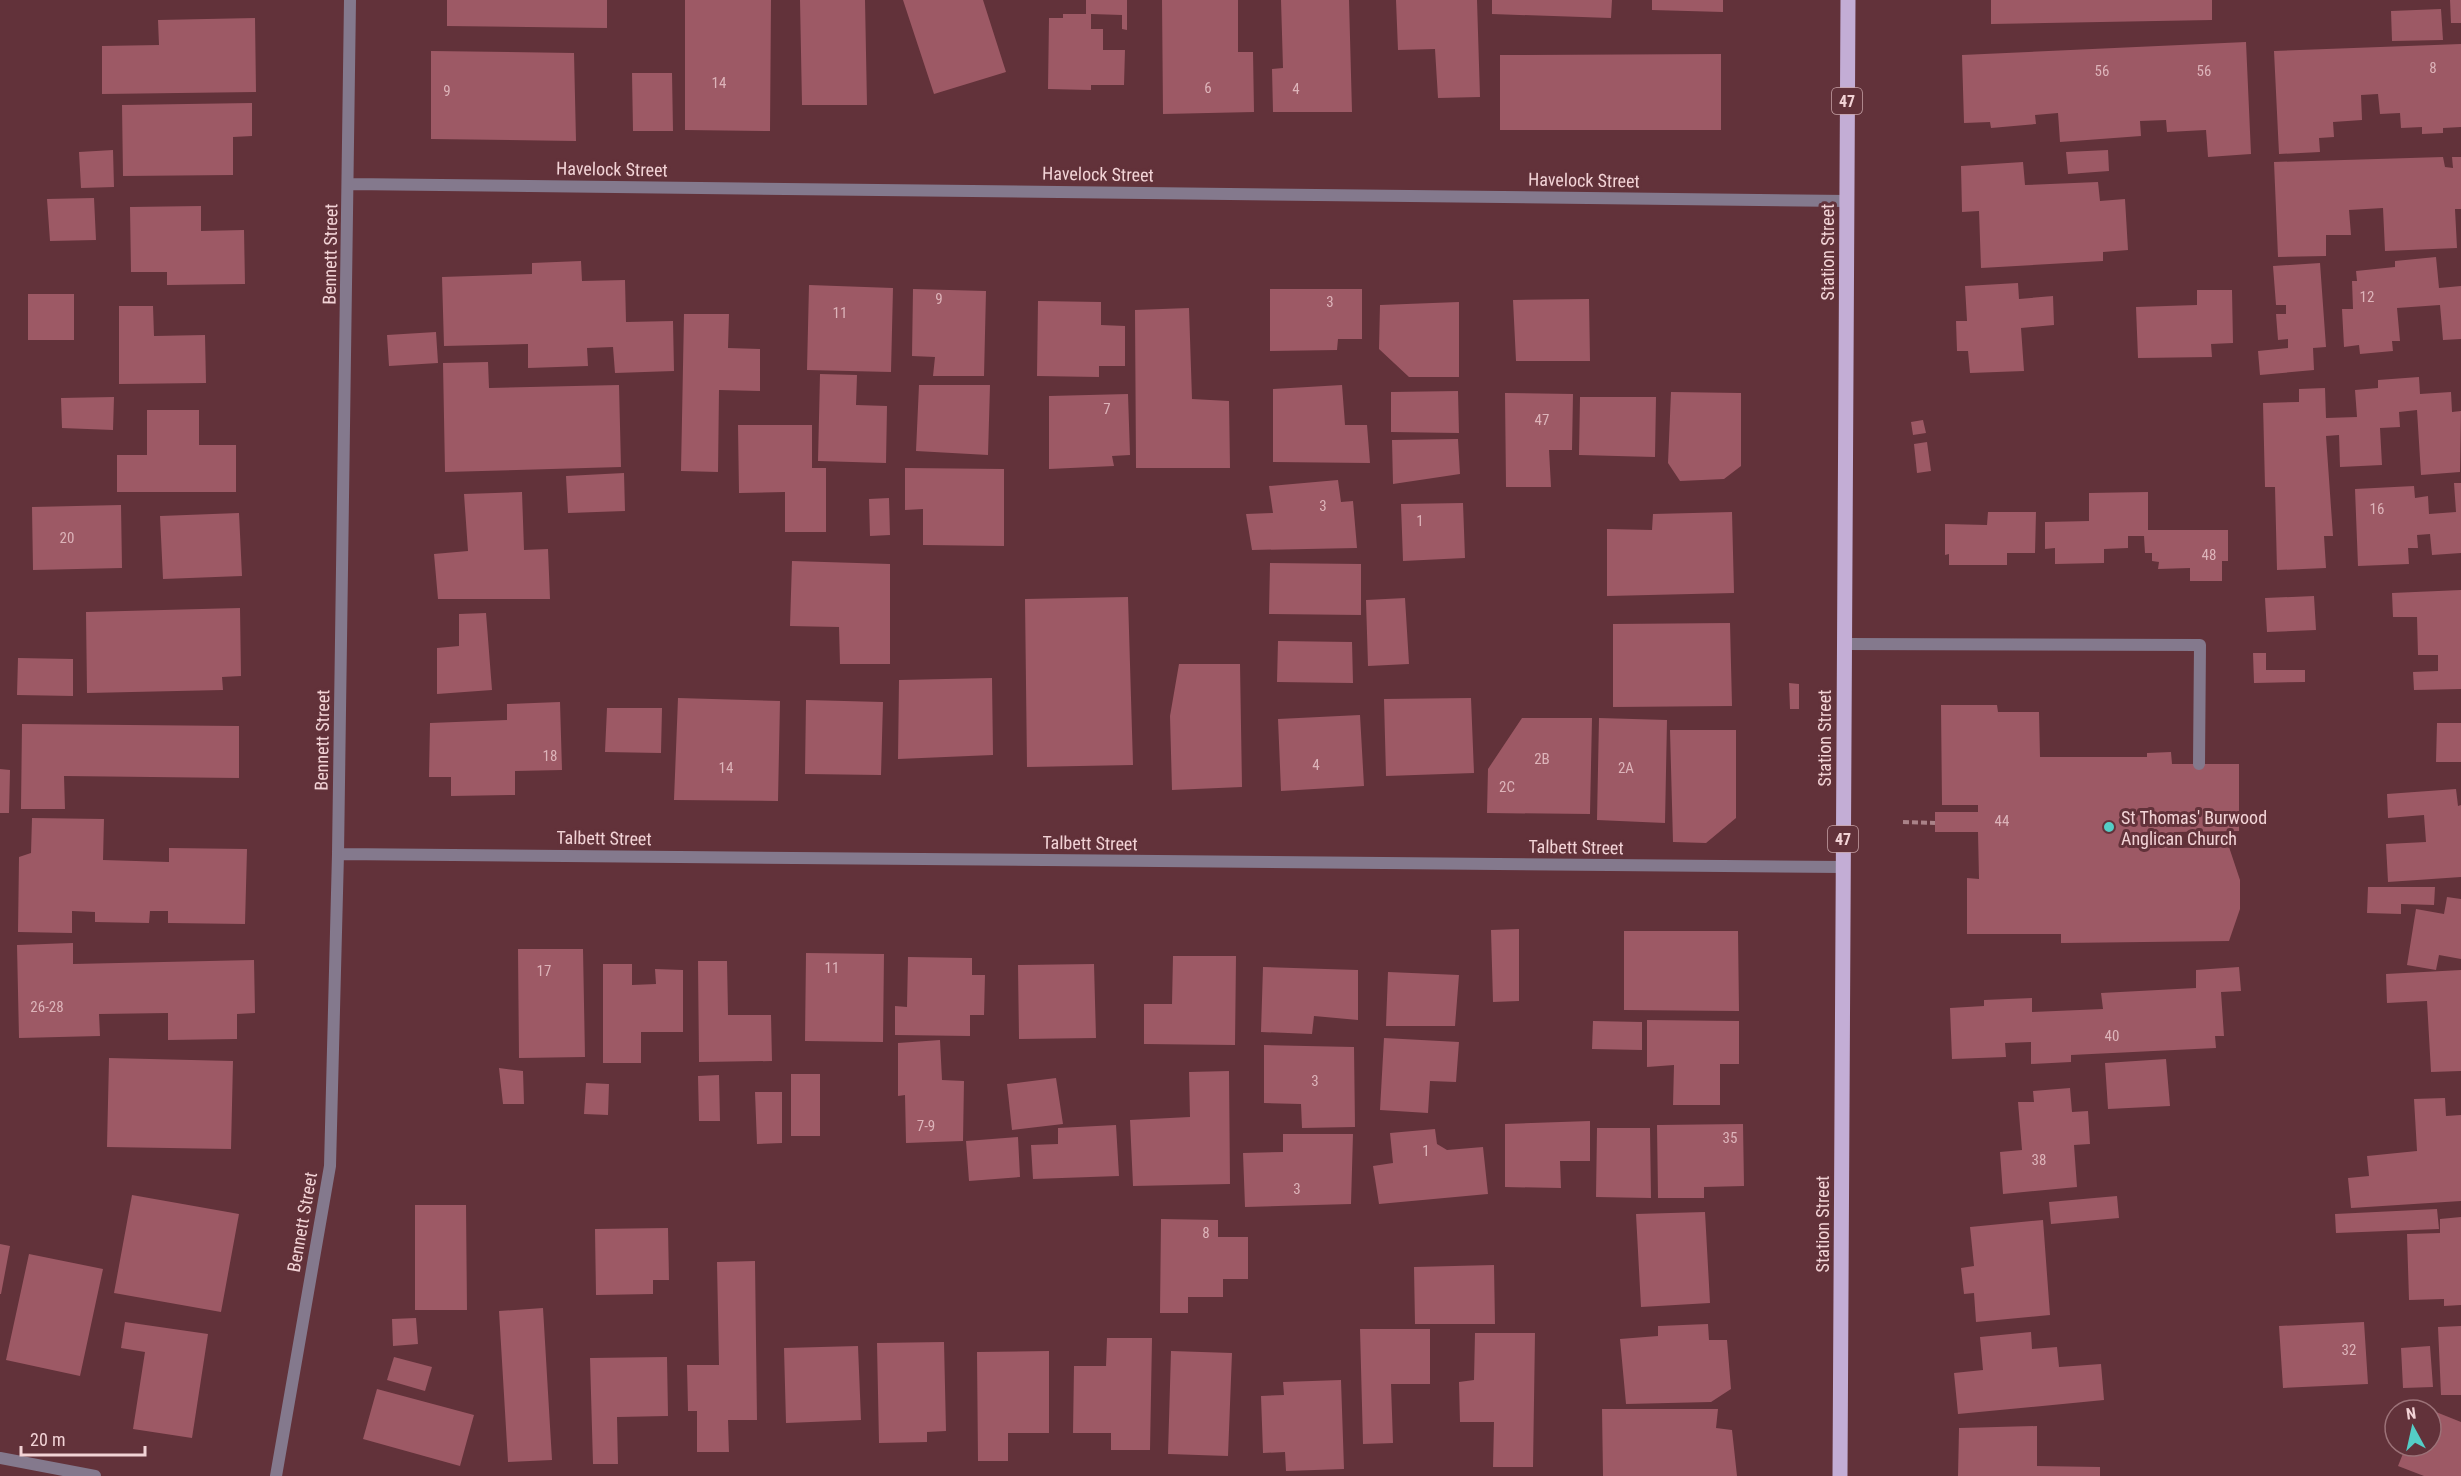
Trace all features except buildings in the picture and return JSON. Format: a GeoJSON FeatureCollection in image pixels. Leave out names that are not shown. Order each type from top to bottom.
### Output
{"type":"FeatureCollection","features":[{"type":"Feature","properties":{"kind":"main road","name":"Station Street"},"geometry":{"type":"LineString","coordinates":[[1840,1476],[1848,0]]}},
{"type":"Feature","properties":{"kind":"street","name":"Bennett Street"},"geometry":{"type":"LineString","coordinates":[[276,1476],[330,1166],[338,854],[350,0]]}},
{"type":"Feature","properties":{"kind":"street","name":"Havelock Street"},"geometry":{"type":"LineString","coordinates":[[349,184],[1847,201]]}},
{"type":"Feature","properties":{"kind":"street"},"geometry":{"type":"LineString","coordinates":[[1844,644],[2200,645],[2199,764]]}},
{"type":"Feature","properties":{"kind":"street","name":"Talbett Street"},"geometry":{"type":"LineString","coordinates":[[338,854],[1843,867]]}},
{"type":"Feature","properties":{"kind":"street"},"geometry":{"type":"LineString","coordinates":[[0,1458],[95,1476]]}},
{"type":"Feature","properties":{"kind":"path"},"geometry":{"type":"LineString","coordinates":[[1903,822],[1935,823]]}},
{"type":"Feature","properties":{"kind":"place","name":"St Thomas' Burwood Anglican Church"},"geometry":{"type":"Point","coordinates":[2109,827]}}]}
